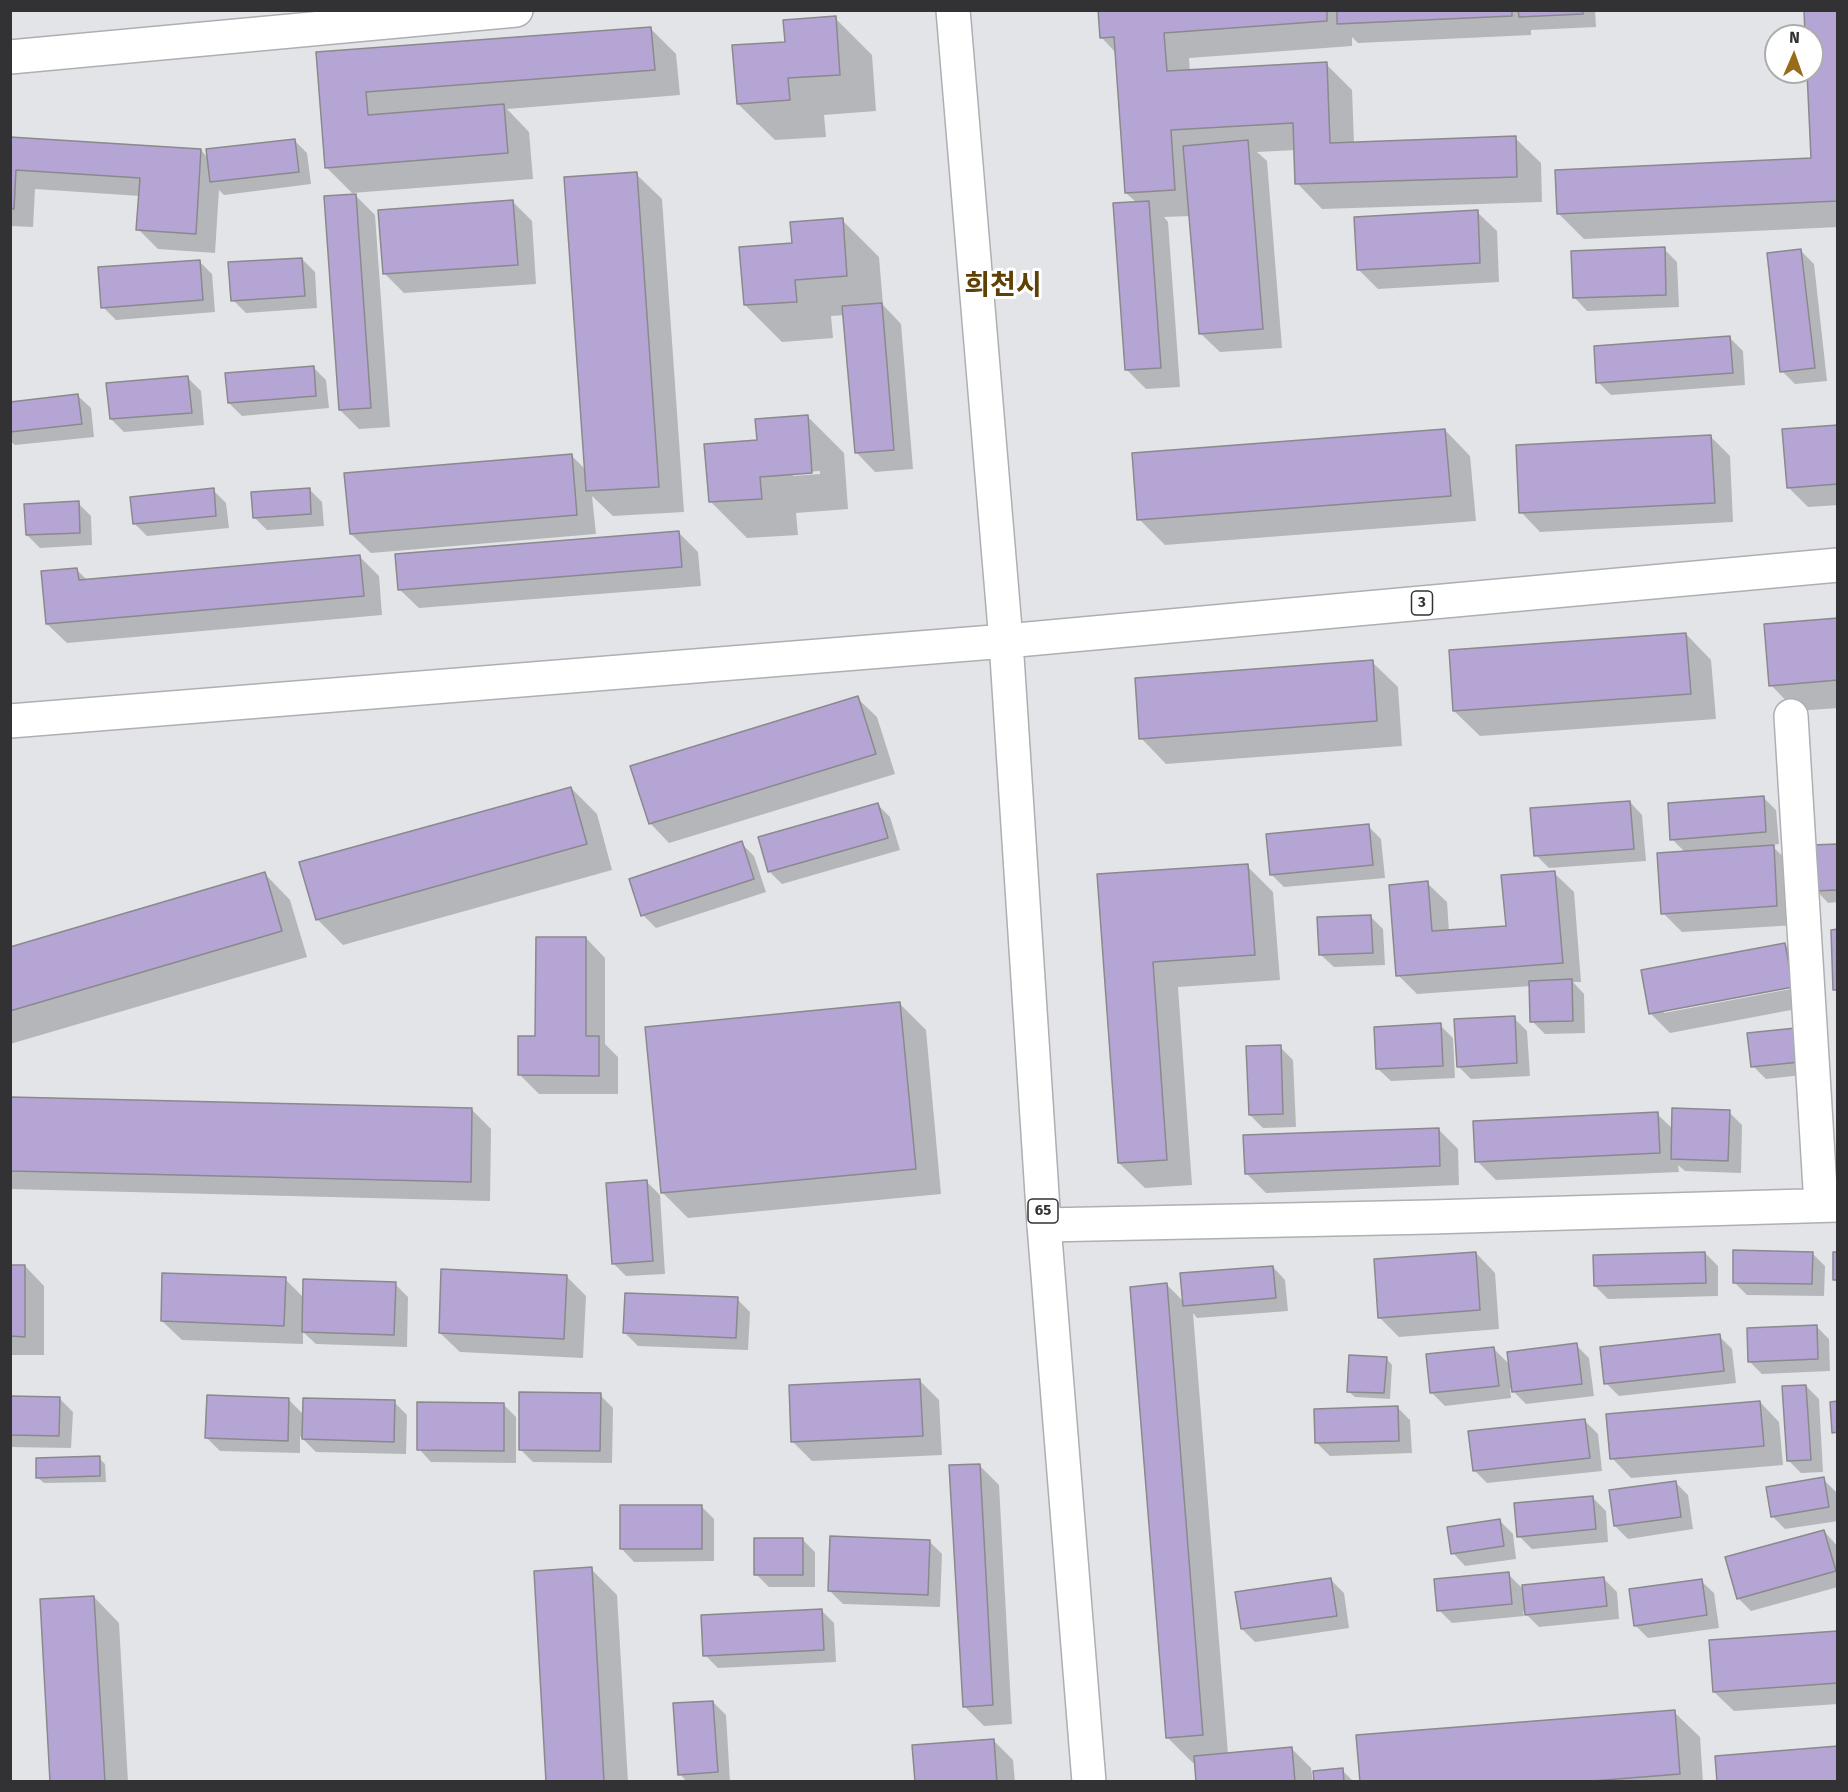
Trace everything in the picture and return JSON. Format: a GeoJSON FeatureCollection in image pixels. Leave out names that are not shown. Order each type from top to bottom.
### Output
{"type":"FeatureCollection","features":[{"type":"Feature","properties":{"kind":"main road"},"geometry":{"type":"LineString","coordinates":[[10,57],[516,10]]}},
{"type":"Feature","properties":{"kind":"main road"},"geometry":{"type":"LineString","coordinates":[[953,10],[1006,641]]}},
{"type":"Feature","properties":{"kind":"main road","name":"3"},"geometry":{"type":"LineString","coordinates":[[10,721],[1006,641],[1838,566]]}},
{"type":"Feature","properties":{"kind":"main road","name":"65"},"geometry":{"type":"LineString","coordinates":[[1006,641],[1044,1226],[1089,1782]]}},
{"type":"Feature","properties":{"kind":"main road"},"geometry":{"type":"LineString","coordinates":[[1044,1226],[1829,1205],[1791,716]]}},
{"type":"Feature","properties":{"kind":"building"},"geometry":{"type":"Polygon","coordinates":[[[1098,10],[1327,10],[1327,21],[1164,33],[1167,71],[1327,62],[1330,143],[1516,136],[1517,177],[1295,184],[1293,123],[1171,130],[1175,190],[1125,193],[1114,37],[1100,38],[1098,10]]]}},
{"type":"Feature","properties":{"kind":"building"},"geometry":{"type":"Polygon","coordinates":[[[1337,10],[1512,10],[1512,16],[1337,24],[1337,10]]]}},
{"type":"Feature","properties":{"kind":"building"},"geometry":{"type":"Polygon","coordinates":[[[1518,10],[1583,10],[1583,14],[1519,17],[1518,10]]]}},
{"type":"Feature","properties":{"kind":"building"},"geometry":{"type":"Polygon","coordinates":[[[1804,10],[1838,10],[1838,201],[1557,214],[1555,170],[1811,158],[1808,84],[1824,84],[1824,24],[1805,24],[1804,10]]]}},
{"type":"Feature","properties":{"kind":"building"},"geometry":{"type":"Polygon","coordinates":[[[836,16],[840,75],[788,78],[790,100],[737,104],[732,45],[785,42],[783,20],[836,16]]]}},
{"type":"Feature","properties":{"kind":"building"},"geometry":{"type":"Polygon","coordinates":[[[651,27],[655,70],[366,92],[368,115],[504,104],[508,153],[325,168],[316,52],[651,27]]]}},
{"type":"Feature","properties":{"kind":"building"},"geometry":{"type":"Polygon","coordinates":[[[10,137],[201,149],[196,234],[136,230],[140,178],[16,170],[14,209],[10,208],[10,137]]]}},
{"type":"Feature","properties":{"kind":"building"},"geometry":{"type":"Polygon","coordinates":[[[295,139],[299,172],[210,182],[206,149],[295,139]]]}},
{"type":"Feature","properties":{"kind":"building"},"geometry":{"type":"Polygon","coordinates":[[[1248,140],[1263,329],[1199,334],[1183,146],[1248,140]]]}},
{"type":"Feature","properties":{"kind":"building"},"geometry":{"type":"Polygon","coordinates":[[[637,172],[659,487],[586,491],[564,177],[637,172]]]}},
{"type":"Feature","properties":{"kind":"building"},"geometry":{"type":"Polygon","coordinates":[[[356,194],[371,408],[339,410],[324,196],[356,194]]]}},
{"type":"Feature","properties":{"kind":"building"},"geometry":{"type":"Polygon","coordinates":[[[513,200],[518,265],[383,274],[378,210],[513,200]]]}},
{"type":"Feature","properties":{"kind":"building"},"geometry":{"type":"Polygon","coordinates":[[[1149,201],[1161,368],[1125,370],[1113,203],[1149,201]]]}},
{"type":"Feature","properties":{"kind":"building"},"geometry":{"type":"Polygon","coordinates":[[[1478,210],[1480,263],[1357,270],[1354,217],[1478,210]]]}},
{"type":"Feature","properties":{"kind":"building"},"geometry":{"type":"Polygon","coordinates":[[[843,218],[847,276],[795,280],[797,302],[744,305],[739,247],[792,243],[790,222],[843,218]]]}},
{"type":"Feature","properties":{"kind":"building"},"geometry":{"type":"Polygon","coordinates":[[[1665,247],[1666,295],[1573,298],[1571,251],[1665,247]]]}},
{"type":"Feature","properties":{"kind":"building"},"geometry":{"type":"Polygon","coordinates":[[[1801,249],[1815,368],[1780,372],[1767,253],[1801,249]]]}},
{"type":"Feature","properties":{"kind":"building"},"geometry":{"type":"Polygon","coordinates":[[[302,258],[305,296],[231,301],[228,262],[302,258]]]}},
{"type":"Feature","properties":{"kind":"building"},"geometry":{"type":"Polygon","coordinates":[[[200,260],[203,300],[101,308],[98,267],[200,260]]]}},
{"type":"Feature","properties":{"kind":"building"},"geometry":{"type":"Polygon","coordinates":[[[882,303],[894,450],[855,453],[842,306],[882,303]]]}},
{"type":"Feature","properties":{"kind":"building"},"geometry":{"type":"Polygon","coordinates":[[[1730,336],[1733,373],[1596,383],[1594,346],[1730,336]]]}},
{"type":"Feature","properties":{"kind":"building"},"geometry":{"type":"Polygon","coordinates":[[[314,366],[316,396],[228,403],[225,373],[314,366]]]}},
{"type":"Feature","properties":{"kind":"building"},"geometry":{"type":"Polygon","coordinates":[[[188,376],[192,413],[110,419],[106,383],[188,376]]]}},
{"type":"Feature","properties":{"kind":"building"},"geometry":{"type":"Polygon","coordinates":[[[78,394],[82,424],[10,432],[10,402],[78,394]]]}},
{"type":"Feature","properties":{"kind":"building"},"geometry":{"type":"Polygon","coordinates":[[[808,415],[812,473],[760,477],[762,499],[709,502],[704,444],[757,440],[755,419],[808,415]]]}},
{"type":"Feature","properties":{"kind":"building"},"geometry":{"type":"Polygon","coordinates":[[[1838,425],[1838,484],[1787,488],[1782,429],[1838,425]]]}},
{"type":"Feature","properties":{"kind":"building"},"geometry":{"type":"Polygon","coordinates":[[[1445,429],[1451,496],[1137,520],[1132,453],[1445,429]]]}},
{"type":"Feature","properties":{"kind":"building"},"geometry":{"type":"Polygon","coordinates":[[[1711,435],[1715,503],[1519,513],[1516,445],[1711,435]]]}},
{"type":"Feature","properties":{"kind":"building"},"geometry":{"type":"Polygon","coordinates":[[[572,454],[577,515],[350,534],[344,473],[572,454]]]}},
{"type":"Feature","properties":{"kind":"building"},"geometry":{"type":"Polygon","coordinates":[[[214,488],[216,516],[133,524],[130,497],[214,488]]]}},
{"type":"Feature","properties":{"kind":"building"},"geometry":{"type":"Polygon","coordinates":[[[310,488],[311,514],[253,518],[251,492],[310,488]]]}},
{"type":"Feature","properties":{"kind":"building"},"geometry":{"type":"Polygon","coordinates":[[[79,501],[80,533],[26,535],[24,504],[79,501]]]}},
{"type":"Feature","properties":{"kind":"building"},"geometry":{"type":"Polygon","coordinates":[[[679,531],[682,567],[398,590],[395,554],[679,531]]]}},
{"type":"Feature","properties":{"kind":"building"},"geometry":{"type":"Polygon","coordinates":[[[360,555],[364,596],[46,624],[41,571],[77,568],[79,580],[360,555]]]}},
{"type":"Feature","properties":{"kind":"building"},"geometry":{"type":"Polygon","coordinates":[[[1838,618],[1838,680],[1769,686],[1764,624],[1838,618]]]}},
{"type":"Feature","properties":{"kind":"building"},"geometry":{"type":"Polygon","coordinates":[[[1686,633],[1691,694],[1453,711],[1449,650],[1686,633]]]}},
{"type":"Feature","properties":{"kind":"building"},"geometry":{"type":"Polygon","coordinates":[[[1373,660],[1377,721],[1139,739],[1135,678],[1373,660]]]}},
{"type":"Feature","properties":{"kind":"building"},"geometry":{"type":"Polygon","coordinates":[[[858,696],[876,754],[649,824],[630,766],[858,696]]]}},
{"type":"Feature","properties":{"kind":"building"},"geometry":{"type":"Polygon","coordinates":[[[571,787],[587,844],[316,920],[299,862],[571,787]]]}},
{"type":"Feature","properties":{"kind":"building"},"geometry":{"type":"Polygon","coordinates":[[[1764,796],[1766,832],[1670,840],[1668,803],[1764,796]]]}},
{"type":"Feature","properties":{"kind":"building"},"geometry":{"type":"Polygon","coordinates":[[[1630,801],[1634,849],[1534,856],[1530,808],[1630,801]]]}},
{"type":"Feature","properties":{"kind":"building"},"geometry":{"type":"Polygon","coordinates":[[[878,803],[888,838],[768,872],[758,837],[878,803]]]}},
{"type":"Feature","properties":{"kind":"building"},"geometry":{"type":"Polygon","coordinates":[[[1369,824],[1373,865],[1270,875],[1266,834],[1369,824]]]}},
{"type":"Feature","properties":{"kind":"building"},"geometry":{"type":"Polygon","coordinates":[[[742,841],[754,879],[641,916],[629,879],[742,841]]]}},
{"type":"Feature","properties":{"kind":"building"},"geometry":{"type":"Polygon","coordinates":[[[1838,844],[1838,890],[1814,891],[1812,845],[1838,844]]]}},
{"type":"Feature","properties":{"kind":"building"},"geometry":{"type":"Polygon","coordinates":[[[1774,845],[1777,906],[1661,914],[1657,853],[1774,845]]]}},
{"type":"Feature","properties":{"kind":"building"},"geometry":{"type":"Polygon","coordinates":[[[1248,864],[1255,955],[1153,962],[1167,1160],[1118,1163],[1097,874],[1248,864]]]}},
{"type":"Feature","properties":{"kind":"building"},"geometry":{"type":"Polygon","coordinates":[[[1555,871],[1563,963],[1396,976],[1389,885],[1428,881],[1432,931],[1506,926],[1501,875],[1555,871]]]}},
{"type":"Feature","properties":{"kind":"building"},"geometry":{"type":"Polygon","coordinates":[[[265,872],[282,931],[10,1011],[10,947],[265,872]]]}},
{"type":"Feature","properties":{"kind":"building"},"geometry":{"type":"Polygon","coordinates":[[[1371,915],[1373,953],[1319,955],[1317,917],[1371,915]]]}},
{"type":"Feature","properties":{"kind":"building"},"geometry":{"type":"Polygon","coordinates":[[[1838,929],[1838,990],[1833,990],[1831,930],[1838,929]]]}},
{"type":"Feature","properties":{"kind":"building"},"geometry":{"type":"Polygon","coordinates":[[[536,937],[586,937],[586,1036],[599,1036],[599,1076],[518,1075],[518,1036],[535,1036],[536,937]]]}},
{"type":"Feature","properties":{"kind":"building"},"geometry":{"type":"Polygon","coordinates":[[[1785,943],[1793,987],[1649,1014],[1641,970],[1785,943]]]}},
{"type":"Feature","properties":{"kind":"building"},"geometry":{"type":"Polygon","coordinates":[[[1572,979],[1573,1021],[1530,1022],[1529,981],[1572,979]]]}},
{"type":"Feature","properties":{"kind":"building"},"geometry":{"type":"Polygon","coordinates":[[[900,1002],[916,1169],[661,1193],[645,1027],[900,1002]]]}},
{"type":"Feature","properties":{"kind":"building"},"geometry":{"type":"Polygon","coordinates":[[[1515,1016],[1517,1063],[1457,1067],[1454,1019],[1515,1016]]]}},
{"type":"Feature","properties":{"kind":"building"},"geometry":{"type":"Polygon","coordinates":[[[1441,1023],[1443,1066],[1376,1069],[1374,1027],[1441,1023]]]}},
{"type":"Feature","properties":{"kind":"building"},"geometry":{"type":"Polygon","coordinates":[[[1796,1028],[1800,1062],[1751,1067],[1747,1033],[1796,1028]]]}},
{"type":"Feature","properties":{"kind":"building"},"geometry":{"type":"Polygon","coordinates":[[[1281,1045],[1283,1114],[1249,1115],[1246,1046],[1281,1045]]]}},
{"type":"Feature","properties":{"kind":"building"},"geometry":{"type":"Polygon","coordinates":[[[10,1097],[472,1108],[471,1182],[10,1171],[10,1097]]]}},
{"type":"Feature","properties":{"kind":"building"},"geometry":{"type":"Polygon","coordinates":[[[1672,1108],[1730,1110],[1728,1161],[1671,1159],[1672,1108]]]}},
{"type":"Feature","properties":{"kind":"building"},"geometry":{"type":"Polygon","coordinates":[[[1658,1112],[1660,1153],[1475,1162],[1473,1121],[1658,1112]]]}},
{"type":"Feature","properties":{"kind":"building"},"geometry":{"type":"Polygon","coordinates":[[[1439,1128],[1440,1166],[1245,1174],[1243,1135],[1439,1128]]]}},
{"type":"Feature","properties":{"kind":"building"},"geometry":{"type":"Polygon","coordinates":[[[647,1180],[653,1261],[612,1264],[606,1183],[647,1180]]]}},
{"type":"Feature","properties":{"kind":"building"},"geometry":{"type":"Polygon","coordinates":[[[1733,1250],[1813,1252],[1812,1284],[1733,1283],[1733,1250]]]}},
{"type":"Feature","properties":{"kind":"building"},"geometry":{"type":"Polygon","coordinates":[[[1476,1252],[1480,1310],[1378,1318],[1374,1259],[1476,1252]]]}},
{"type":"Feature","properties":{"kind":"building"},"geometry":{"type":"Polygon","coordinates":[[[1705,1252],[1706,1283],[1594,1286],[1593,1255],[1705,1252]]]}},
{"type":"Feature","properties":{"kind":"building"},"geometry":{"type":"Polygon","coordinates":[[[1833,1252],[1838,1252],[1838,1280],[1833,1280],[1833,1252]]]}},
{"type":"Feature","properties":{"kind":"building"},"geometry":{"type":"Polygon","coordinates":[[[10,1265],[25,1265],[25,1337],[10,1336],[10,1265]]]}},
{"type":"Feature","properties":{"kind":"building"},"geometry":{"type":"Polygon","coordinates":[[[1273,1266],[1276,1298],[1183,1306],[1180,1273],[1273,1266]]]}},
{"type":"Feature","properties":{"kind":"building"},"geometry":{"type":"Polygon","coordinates":[[[441,1269],[567,1275],[564,1339],[439,1333],[441,1269]]]}},
{"type":"Feature","properties":{"kind":"building"},"geometry":{"type":"Polygon","coordinates":[[[162,1273],[286,1277],[284,1326],[161,1321],[162,1273]]]}},
{"type":"Feature","properties":{"kind":"building"},"geometry":{"type":"Polygon","coordinates":[[[303,1279],[396,1282],[394,1335],[302,1332],[303,1279]]]}},
{"type":"Feature","properties":{"kind":"building"},"geometry":{"type":"Polygon","coordinates":[[[1167,1283],[1203,1735],[1166,1738],[1130,1287],[1167,1283]]]}},
{"type":"Feature","properties":{"kind":"building"},"geometry":{"type":"Polygon","coordinates":[[[625,1293],[738,1297],[736,1338],[623,1333],[625,1293]]]}},
{"type":"Feature","properties":{"kind":"building"},"geometry":{"type":"Polygon","coordinates":[[[1817,1325],[1818,1359],[1748,1362],[1747,1328],[1817,1325]]]}},
{"type":"Feature","properties":{"kind":"building"},"geometry":{"type":"Polygon","coordinates":[[[1720,1334],[1724,1371],[1604,1384],[1600,1347],[1720,1334]]]}},
{"type":"Feature","properties":{"kind":"building"},"geometry":{"type":"Polygon","coordinates":[[[1577,1343],[1582,1384],[1512,1392],[1507,1352],[1577,1343]]]}},
{"type":"Feature","properties":{"kind":"building"},"geometry":{"type":"Polygon","coordinates":[[[1494,1347],[1499,1386],[1430,1393],[1426,1354],[1494,1347]]]}},
{"type":"Feature","properties":{"kind":"building"},"geometry":{"type":"Polygon","coordinates":[[[1349,1355],[1387,1357],[1384,1393],[1347,1392],[1349,1355]]]}},
{"type":"Feature","properties":{"kind":"building"},"geometry":{"type":"Polygon","coordinates":[[[920,1379],[923,1436],[791,1442],[789,1385],[920,1379]]]}},
{"type":"Feature","properties":{"kind":"building"},"geometry":{"type":"Polygon","coordinates":[[[1806,1385],[1811,1460],[1787,1461],[1782,1386],[1806,1385]]]}},
{"type":"Feature","properties":{"kind":"building"},"geometry":{"type":"Polygon","coordinates":[[[519,1392],[601,1393],[600,1451],[519,1450],[519,1392]]]}},
{"type":"Feature","properties":{"kind":"building"},"geometry":{"type":"Polygon","coordinates":[[[207,1395],[289,1398],[288,1441],[205,1438],[207,1395]]]}},
{"type":"Feature","properties":{"kind":"building"},"geometry":{"type":"Polygon","coordinates":[[[10,1396],[60,1397],[59,1436],[10,1435],[10,1396]]]}},
{"type":"Feature","properties":{"kind":"building"},"geometry":{"type":"Polygon","coordinates":[[[303,1398],[395,1400],[394,1442],[302,1439],[303,1398]]]}},
{"type":"Feature","properties":{"kind":"building"},"geometry":{"type":"Polygon","coordinates":[[[1760,1401],[1764,1446],[1610,1459],[1606,1414],[1760,1401]]]}},
{"type":"Feature","properties":{"kind":"building"},"geometry":{"type":"Polygon","coordinates":[[[1838,1401],[1838,1432],[1832,1433],[1830,1402],[1838,1401]]]}},
{"type":"Feature","properties":{"kind":"building"},"geometry":{"type":"Polygon","coordinates":[[[417,1402],[504,1403],[504,1451],[417,1450],[417,1402]]]}},
{"type":"Feature","properties":{"kind":"building"},"geometry":{"type":"Polygon","coordinates":[[[1398,1406],[1399,1441],[1315,1443],[1314,1409],[1398,1406]]]}},
{"type":"Feature","properties":{"kind":"building"},"geometry":{"type":"Polygon","coordinates":[[[1585,1419],[1590,1458],[1473,1471],[1468,1431],[1585,1419]]]}},
{"type":"Feature","properties":{"kind":"building"},"geometry":{"type":"Polygon","coordinates":[[[100,1456],[100,1476],[36,1478],[36,1458],[100,1456]]]}},
{"type":"Feature","properties":{"kind":"building"},"geometry":{"type":"Polygon","coordinates":[[[980,1464],[993,1705],[963,1707],[949,1465],[980,1464]]]}},
{"type":"Feature","properties":{"kind":"building"},"geometry":{"type":"Polygon","coordinates":[[[1824,1477],[1829,1507],[1771,1517],[1766,1487],[1824,1477]]]}},
{"type":"Feature","properties":{"kind":"building"},"geometry":{"type":"Polygon","coordinates":[[[1676,1481],[1681,1517],[1614,1526],[1609,1490],[1676,1481]]]}},
{"type":"Feature","properties":{"kind":"building"},"geometry":{"type":"Polygon","coordinates":[[[1593,1496],[1596,1529],[1517,1537],[1514,1503],[1593,1496]]]}},
{"type":"Feature","properties":{"kind":"building"},"geometry":{"type":"Polygon","coordinates":[[[620,1505],[702,1505],[702,1549],[620,1549],[620,1505]]]}},
{"type":"Feature","properties":{"kind":"building"},"geometry":{"type":"Polygon","coordinates":[[[1500,1519],[1504,1546],[1451,1554],[1447,1527],[1500,1519]]]}},
{"type":"Feature","properties":{"kind":"building"},"geometry":{"type":"Polygon","coordinates":[[[1824,1530],[1836,1571],[1737,1599],[1725,1557],[1824,1530]]]}},
{"type":"Feature","properties":{"kind":"building"},"geometry":{"type":"Polygon","coordinates":[[[830,1536],[930,1540],[928,1595],[828,1591],[830,1536]]]}},
{"type":"Feature","properties":{"kind":"building"},"geometry":{"type":"Polygon","coordinates":[[[754,1538],[803,1538],[803,1575],[754,1575],[754,1538]]]}},
{"type":"Feature","properties":{"kind":"building"},"geometry":{"type":"Polygon","coordinates":[[[592,1567],[604,1782],[546,1782],[534,1571],[592,1567]]]}},
{"type":"Feature","properties":{"kind":"building"},"geometry":{"type":"Polygon","coordinates":[[[1509,1572],[1512,1604],[1437,1611],[1434,1579],[1509,1572]]]}},
{"type":"Feature","properties":{"kind":"building"},"geometry":{"type":"Polygon","coordinates":[[[1604,1577],[1607,1606],[1525,1615],[1522,1585],[1604,1577]]]}},
{"type":"Feature","properties":{"kind":"building"},"geometry":{"type":"Polygon","coordinates":[[[1331,1578],[1337,1616],[1241,1629],[1235,1592],[1331,1578]]]}},
{"type":"Feature","properties":{"kind":"building"},"geometry":{"type":"Polygon","coordinates":[[[1702,1579],[1707,1615],[1634,1626],[1629,1589],[1702,1579]]]}},
{"type":"Feature","properties":{"kind":"building"},"geometry":{"type":"Polygon","coordinates":[[[94,1596],[105,1782],[50,1782],[40,1599],[94,1596]]]}},
{"type":"Feature","properties":{"kind":"building"},"geometry":{"type":"Polygon","coordinates":[[[822,1609],[824,1650],[703,1656],[701,1615],[822,1609]]]}},
{"type":"Feature","properties":{"kind":"building"},"geometry":{"type":"Polygon","coordinates":[[[1838,1631],[1838,1683],[1713,1692],[1709,1640],[1838,1631]]]}},
{"type":"Feature","properties":{"kind":"building"},"geometry":{"type":"Polygon","coordinates":[[[713,1701],[718,1772],[678,1775],[673,1703],[713,1701]]]}},
{"type":"Feature","properties":{"kind":"building"},"geometry":{"type":"Polygon","coordinates":[[[1675,1710],[1680,1774],[1580,1782],[1360,1782],[1356,1735],[1675,1710]]]}},
{"type":"Feature","properties":{"kind":"building"},"geometry":{"type":"Polygon","coordinates":[[[994,1739],[997,1782],[915,1782],[912,1745],[994,1739]]]}},
{"type":"Feature","properties":{"kind":"building"},"geometry":{"type":"Polygon","coordinates":[[[1838,1746],[1838,1782],[1717,1782],[1715,1756],[1838,1746]]]}},
{"type":"Feature","properties":{"kind":"building"},"geometry":{"type":"Polygon","coordinates":[[[1292,1747],[1295,1782],[1196,1782],[1194,1756],[1292,1747]]]}},
{"type":"Feature","properties":{"kind":"building"},"geometry":{"type":"Polygon","coordinates":[[[1343,1768],[1344,1782],[1314,1782],[1313,1771],[1343,1768]]]}},
{"type":"Feature","properties":{"kind":"district","name":"희천시"},"geometry":{"type":"Point","coordinates":[1003,286]}}]}
